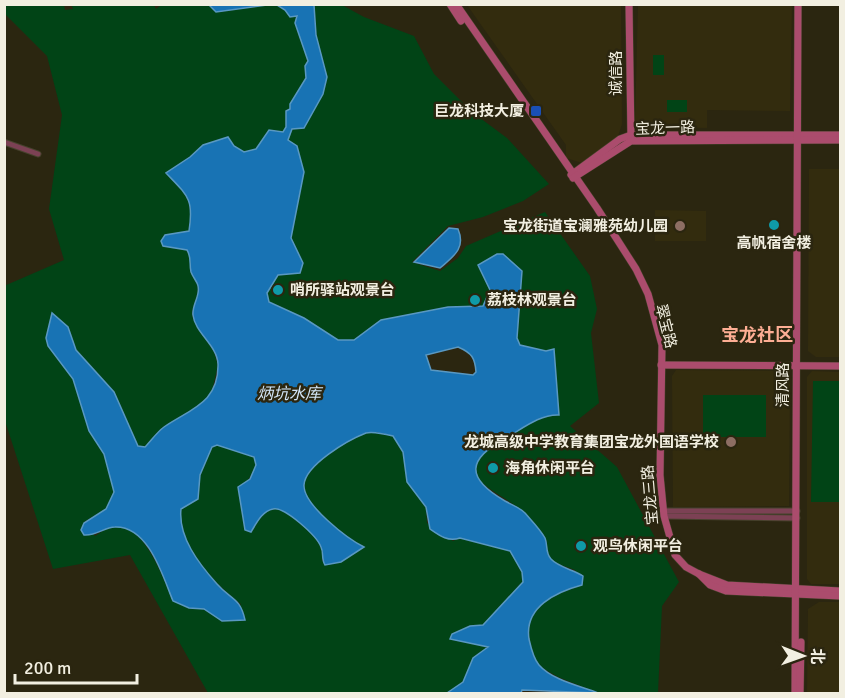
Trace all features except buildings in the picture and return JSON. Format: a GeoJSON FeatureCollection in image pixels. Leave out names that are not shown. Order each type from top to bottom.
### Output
{"type":"FeatureCollection","features":[{"type":"Feature","properties":{"kind":"street","name":"翠宝路"},"geometry":{"type":"LineString","coordinates":[[450,4],[573,176]]}},
{"type":"Feature","properties":{"kind":"street","name":"翠宝路"},"geometry":{"type":"LineString","coordinates":[[456,4],[573,176],[632,271],[653,323],[661,365]]}},
{"type":"Feature","properties":{"kind":"street","name":"诚信路"},"geometry":{"type":"LineString","coordinates":[[629,4],[631,138]]}},
{"type":"Feature","properties":{"kind":"street","name":"清风路"},"geometry":{"type":"LineString","coordinates":[[800,4],[800,693]]}},
{"type":"Feature","properties":{"kind":"street","name":"宝龙一路"},"geometry":{"type":"LineString","coordinates":[[800,138],[840,135]]}},
{"type":"Feature","properties":{"kind":"street","name":"宝龙一路"},"geometry":{"type":"LineString","coordinates":[[573,176],[620,139],[800,138],[840,140]]}},
{"type":"Feature","properties":{"kind":"street"},"geometry":{"type":"LineString","coordinates":[[4,142],[38,154]]}},
{"type":"Feature","properties":{"kind":"street"},"geometry":{"type":"LineString","coordinates":[[661,365],[840,366]]}},
{"type":"Feature","properties":{"kind":"street","name":"宝龙三路"},"geometry":{"type":"LineString","coordinates":[[661,365],[660,476],[664,514],[675,555],[686,567],[699,574],[736,587],[840,596]]}},
{"type":"Feature","properties":{"kind":"street","name":"清风路"},"geometry":{"type":"LineString","coordinates":[[795,693],[799,593],[797,515],[799,365]]}},
{"type":"Feature","properties":{"kind":"street"},"geometry":{"type":"LineString","coordinates":[[664,514],[797,515]]}},
{"type":"Feature","properties":{"kind":"street","name":"宝龙三路"},"geometry":{"type":"LineString","coordinates":[[799,593],[840,591]]}},
{"type":"Feature","properties":{"kind":"shaded area"},"geometry":{"type":"Polygon","coordinates":[[[467,5],[621,5],[622,124],[618,136],[582,163],[566,158],[566,145],[467,5]]]}},
{"type":"Feature","properties":{"kind":"shaded area"},"geometry":{"type":"Polygon","coordinates":[[[638,5],[792,5],[790,111],[707,110],[707,128],[645,127],[635,121],[638,5]]]}},
{"type":"Feature","properties":{"kind":"shaded area"},"geometry":{"type":"Polygon","coordinates":[[[809,169],[840,169],[840,357],[816,357],[808,351],[809,169]]]}},
{"type":"Feature","properties":{"kind":"shaded area","name":"宝龙街道宝澜雅苑幼儿园"},"geometry":{"type":"Polygon","coordinates":[[[655,210],[706,211],[706,241],[655,241],[655,210]]]}},
{"type":"Feature","properties":{"kind":"shaded area","name":"龙城高级中学教育集团宝龙外国语学校"},"geometry":{"type":"Polygon","coordinates":[[[676,370],[782,371],[790,378],[789,506],[673,507],[672,376],[676,370]]]}},
{"type":"Feature","properties":{"kind":"shaded area"},"geometry":{"type":"Polygon","coordinates":[[[812,371],[840,372],[840,584],[811,584],[807,579],[807,377],[812,371]]]}},
{"type":"Feature","properties":{"kind":"shaded area"},"geometry":{"type":"Polygon","coordinates":[[[819,602],[840,602],[840,693],[807,694],[808,609],[819,602]]]}},
{"type":"Feature","properties":{"kind":"green space"},"geometry":{"type":"Polygon","coordinates":[[[71,4],[154,5],[156,9],[161,5],[209,4],[217,12],[276,4],[297,16],[295,23],[308,61],[305,66],[306,78],[290,104],[290,109],[286,111],[286,127],[283,132],[269,130],[256,150],[244,152],[234,146],[203,145],[166,173],[184,193],[189,205],[190,220],[189,231],[165,235],[163,246],[186,250],[188,254],[198,281],[199,291],[192,312],[193,319],[214,352],[218,365],[207,402],[162,428],[145,447],[138,446],[114,392],[76,350],[68,327],[48,345],[73,379],[89,431],[104,454],[113,483],[114,492],[106,509],[84,522],[95,536],[112,527],[123,527],[133,532],[151,553],[173,601],[189,608],[204,609],[222,621],[241,604],[199,563],[185,537],[181,523],[181,509],[198,499],[200,475],[212,446],[217,445],[254,457],[257,465],[239,495],[243,520],[251,532],[266,512],[278,509],[300,523],[318,541],[322,548],[322,561],[351,555],[363,547],[337,529],[318,511],[306,493],[304,485],[306,477],[319,461],[358,436],[372,432],[393,436],[403,452],[407,482],[426,507],[427,523],[453,541],[460,538],[510,551],[522,572],[523,582],[483,626],[470,626],[488,647],[473,658],[463,682],[447,693],[208,693],[130,555],[53,569],[5,421],[4,286],[64,260],[49,209],[62,115],[47,56],[5,14],[4,5],[64,5],[65,10],[73,9],[71,4]]]}},
{"type":"Feature","properties":{"kind":"green space"},"geometry":{"type":"Polygon","coordinates":[[[314,5],[342,5],[364,17],[414,36],[434,74],[472,112],[507,138],[549,184],[523,201],[483,217],[448,226],[412,262],[440,271],[458,258],[466,246],[545,212],[590,276],[597,309],[591,333],[599,403],[570,426],[617,467],[679,582],[662,606],[658,693],[598,693],[558,677],[539,666],[532,652],[528,632],[530,618],[549,597],[582,585],[575,570],[551,559],[545,537],[531,520],[517,507],[480,481],[475,472],[476,462],[487,450],[533,422],[552,415],[559,415],[553,349],[546,352],[520,345],[517,338],[521,271],[481,270],[490,290],[483,306],[448,307],[381,320],[354,340],[338,340],[304,318],[269,302],[267,293],[278,275],[300,273],[303,263],[291,238],[304,171],[288,141],[292,129],[304,128],[327,77],[316,35],[314,5]]]}},
{"type":"Feature","properties":{"kind":"green space"},"geometry":{"type":"Polygon","coordinates":[[[653,55],[664,55],[664,75],[653,75],[653,55]]]}},
{"type":"Feature","properties":{"kind":"green space"},"geometry":{"type":"Polygon","coordinates":[[[667,100],[687,100],[687,112],[667,112],[667,100]]]}},
{"type":"Feature","properties":{"kind":"green space"},"geometry":{"type":"Polygon","coordinates":[[[813,381],[840,381],[840,502],[811,502],[813,381]]]}},
{"type":"Feature","properties":{"kind":"green space"},"geometry":{"type":"Polygon","coordinates":[[[703,395],[766,395],[766,437],[703,437],[703,395]]]}},
{"type":"Feature","properties":{"kind":"water"},"geometry":{"type":"Polygon","coordinates":[[[209,4],[267,5],[216,12],[209,4]]]}},
{"type":"Feature","properties":{"kind":"water","name":"炳坑水库"},"geometry":{"type":"Polygon","coordinates":[[[277,5],[314,5],[316,35],[327,77],[323,94],[304,128],[292,129],[288,140],[297,146],[304,172],[291,238],[303,263],[300,273],[278,275],[267,293],[269,302],[304,318],[338,340],[354,340],[381,320],[448,307],[483,306],[490,290],[478,265],[497,254],[503,254],[522,271],[517,338],[520,345],[546,351],[554,349],[559,415],[538,419],[493,446],[478,461],[477,476],[492,493],[523,511],[545,538],[551,559],[583,576],[582,585],[552,597],[537,610],[529,628],[529,639],[535,659],[551,675],[598,693],[522,690],[521,693],[447,693],[463,682],[473,658],[488,647],[450,639],[452,634],[470,626],[483,625],[523,582],[522,572],[510,551],[460,538],[448,539],[430,529],[426,507],[407,482],[403,452],[393,436],[372,432],[358,436],[329,454],[306,477],[304,485],[306,493],[318,511],[348,537],[364,547],[341,562],[325,565],[318,542],[300,523],[285,512],[278,509],[269,510],[260,518],[251,532],[245,530],[238,487],[250,479],[256,465],[254,457],[217,445],[212,447],[200,475],[198,499],[181,509],[183,530],[191,550],[203,568],[238,603],[245,620],[222,621],[204,609],[189,608],[173,601],[159,567],[146,544],[127,529],[111,527],[89,535],[84,535],[81,530],[84,523],[106,509],[114,492],[104,454],[89,431],[73,379],[48,346],[46,338],[52,313],[68,327],[76,350],[114,392],[138,446],[145,447],[161,429],[193,409],[208,396],[214,388],[218,364],[214,351],[195,321],[193,312],[198,287],[191,272],[189,256],[187,250],[163,246],[161,241],[165,235],[189,231],[190,205],[180,187],[166,173],[203,145],[228,137],[234,146],[244,152],[256,149],[269,130],[283,132],[286,127],[286,111],[290,109],[290,104],[306,78],[305,66],[308,61],[295,23],[297,16],[290,17],[277,5]],[[458,347],[426,355],[431,370],[473,375],[476,372],[474,360],[458,347]]]}},
{"type":"Feature","properties":{"kind":"water"},"geometry":{"type":"Polygon","coordinates":[[[449,228],[458,229],[461,241],[460,247],[450,260],[440,268],[414,262],[449,228]]]}},
{"type":"Feature","properties":{"kind":"place","name":"巨龙科技大厦"},"geometry":{"type":"Point","coordinates":[536,111]}},
{"type":"Feature","properties":{"kind":"place","name":"高帆宿舍楼"},"geometry":{"type":"Point","coordinates":[774,225]}},
{"type":"Feature","properties":{"kind":"place","name":"宝龙街道宝澜雅苑幼儿园"},"geometry":{"type":"Point","coordinates":[680,226]}},
{"type":"Feature","properties":{"kind":"place","name":"哨所驿站观景台"},"geometry":{"type":"Point","coordinates":[278,290]}},
{"type":"Feature","properties":{"kind":"place","name":"荔枝林观景台"},"geometry":{"type":"Point","coordinates":[475,300]}},
{"type":"Feature","properties":{"kind":"place","name":"龙城高级中学教育集团宝龙外国语学校"},"geometry":{"type":"Point","coordinates":[731,442]}},
{"type":"Feature","properties":{"kind":"place","name":"海角休闲平台"},"geometry":{"type":"Point","coordinates":[493,468]}},
{"type":"Feature","properties":{"kind":"place","name":"观鸟休闲平台"},"geometry":{"type":"Point","coordinates":[581,546]}},
{"type":"Feature","properties":{"kind":"district","name":"宝龙社区"},"geometry":{"type":"Point","coordinates":[757,335]}}]}
